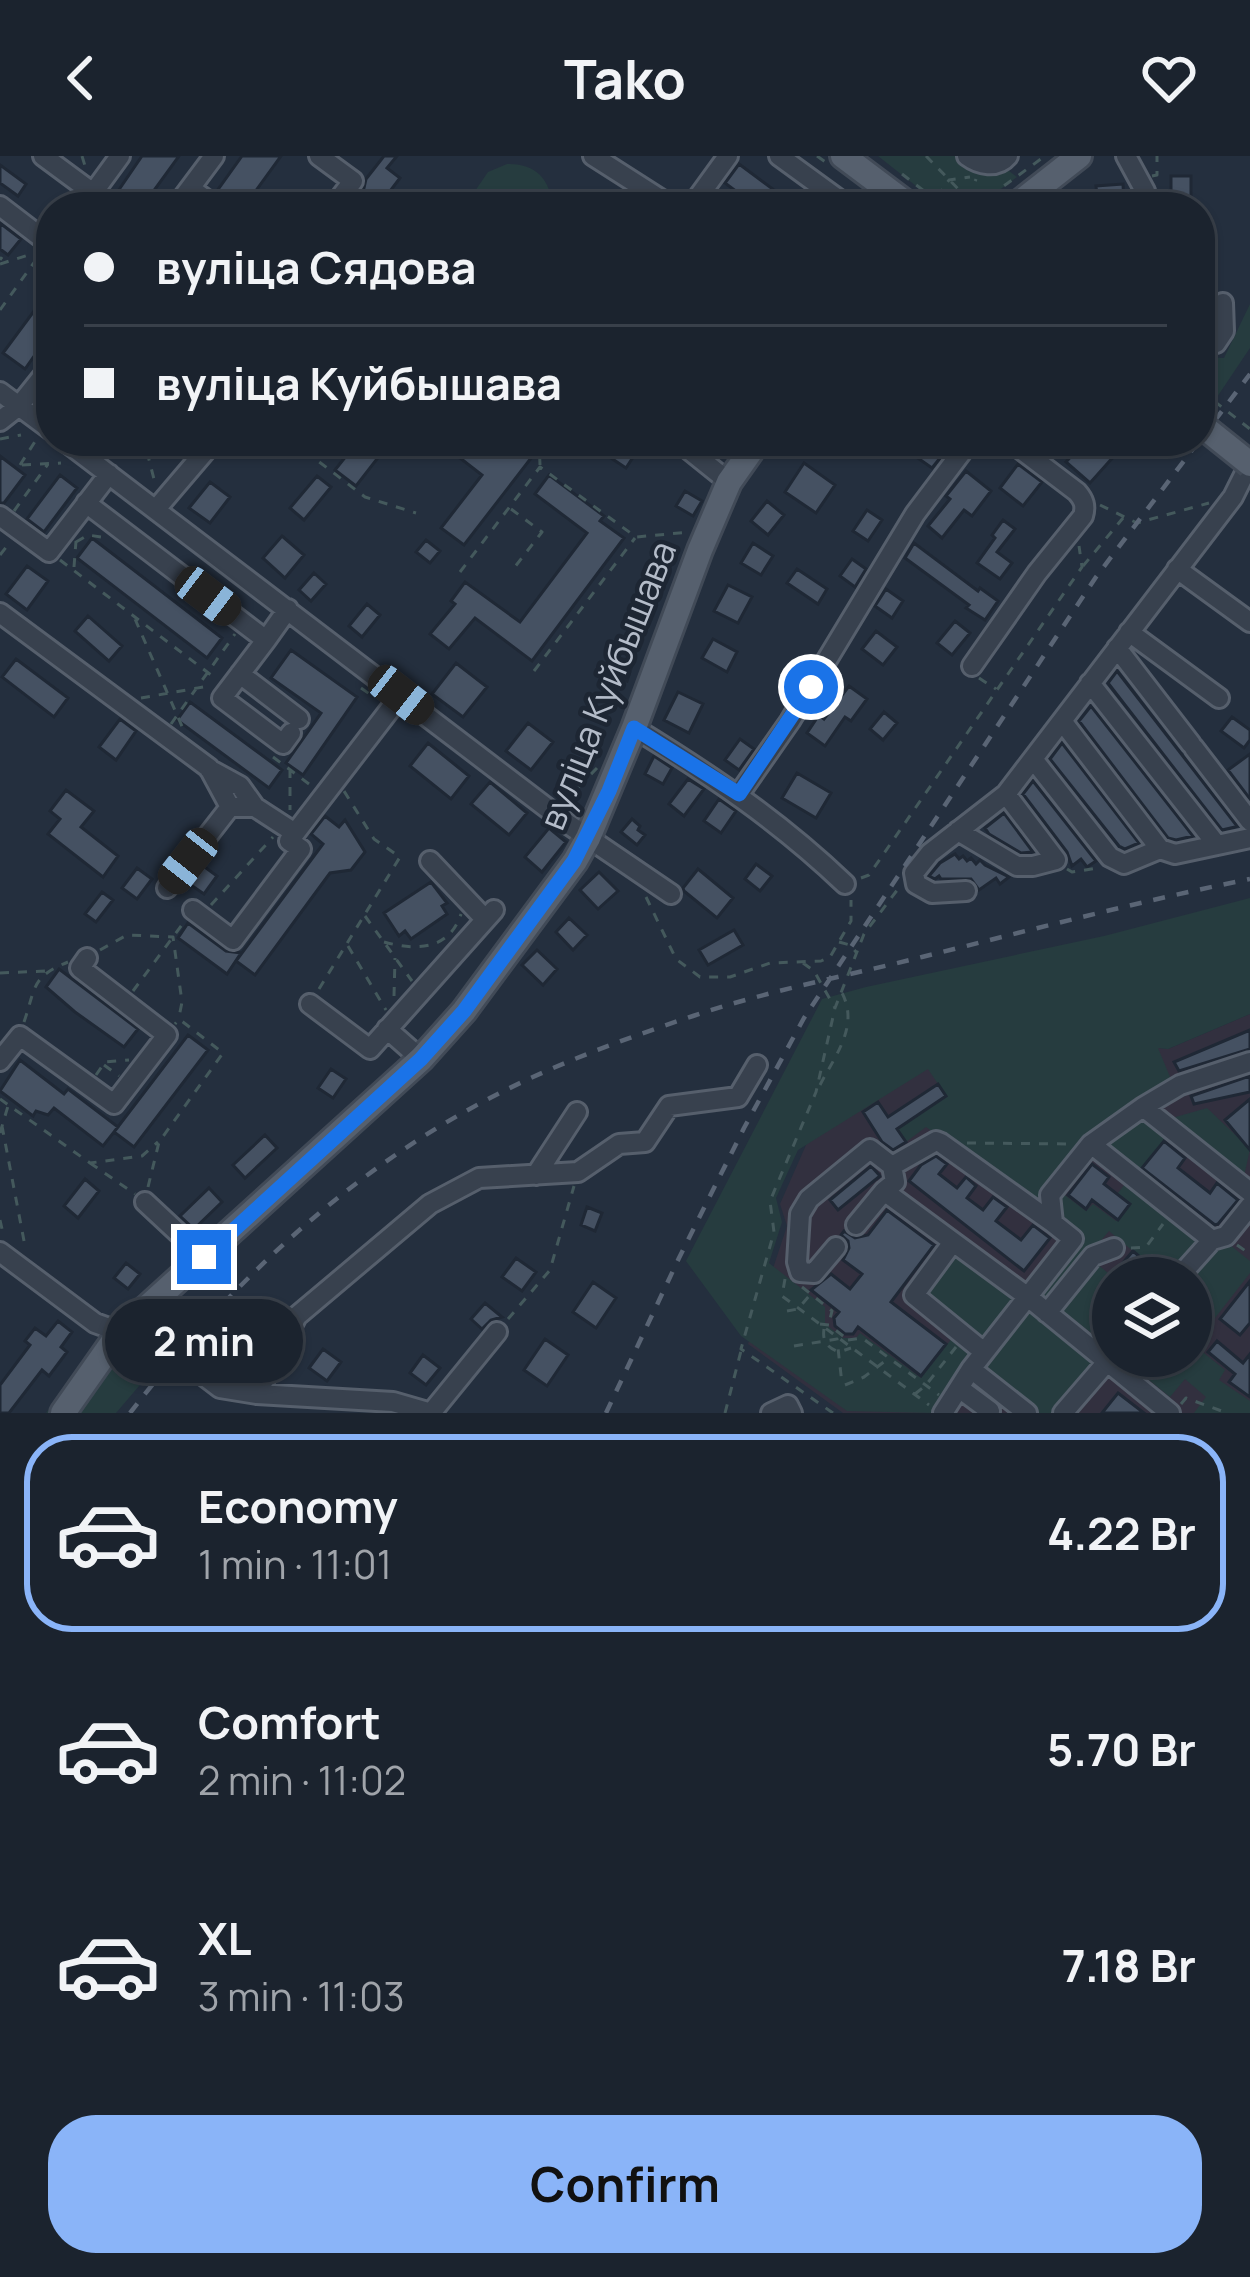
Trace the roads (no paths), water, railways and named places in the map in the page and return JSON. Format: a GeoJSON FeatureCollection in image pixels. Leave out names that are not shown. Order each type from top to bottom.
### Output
{"type":"FeatureCollection","features":[{"type":"Feature","properties":{"kind":"main road"},"geometry":{"type":"LineString","coordinates":[[844,156],[899,192]]}},
{"type":"Feature","properties":{"kind":"main road"},"geometry":{"type":"LineString","coordinates":[[865,156],[904,192]]}},
{"type":"Feature","properties":{"kind":"main road"},"geometry":{"type":"LineString","coordinates":[[1026,192],[1047,167],[1079,156]]}},
{"type":"Feature","properties":{"kind":"main road"},"geometry":{"type":"LineString","coordinates":[[1215,421],[1250,448]]}},
{"type":"Feature","properties":{"kind":"main road"},"geometry":{"type":"LineString","coordinates":[[1215,436],[1250,464]]}},
{"type":"Feature","properties":{"kind":"main road","name":"вуліца Куйбышава"},"geometry":{"type":"LineString","coordinates":[[63,1413],[126,1327],[421,1059],[464,1011],[574,861],[634,728],[729,482],[747,456]]}},
{"type":"Feature","properties":{"kind":"street"},"geometry":{"type":"LineString","coordinates":[[43,156],[89,192]]}},
{"type":"Feature","properties":{"kind":"street"},"geometry":{"type":"LineString","coordinates":[[103,192],[120,156]]}},
{"type":"Feature","properties":{"kind":"street"},"geometry":{"type":"LineString","coordinates":[[187,192],[214,156]]}},
{"type":"Feature","properties":{"kind":"street"},"geometry":{"type":"LineString","coordinates":[[319,156],[353,181],[345,192]]}},
{"type":"Feature","properties":{"kind":"street"},"geometry":{"type":"LineString","coordinates":[[593,156],[649,192]]}},
{"type":"Feature","properties":{"kind":"street"},"geometry":{"type":"LineString","coordinates":[[706,192],[728,156]]}},
{"type":"Feature","properties":{"kind":"street"},"geometry":{"type":"LineString","coordinates":[[778,156],[828,192]]}},
{"type":"Feature","properties":{"kind":"street"},"geometry":{"type":"LineString","coordinates":[[967,156],[991,165],[1008,156]]}},
{"type":"Feature","properties":{"kind":"street"},"geometry":{"type":"LineString","coordinates":[[1126,156],[1145,192]]}},
{"type":"Feature","properties":{"kind":"street"},"geometry":{"type":"LineString","coordinates":[[190,188],[195,192]]}},
{"type":"Feature","properties":{"kind":"street"},"geometry":{"type":"LineString","coordinates":[[0,206],[36,234]]}},
{"type":"Feature","properties":{"kind":"street"},"geometry":{"type":"LineString","coordinates":[[1215,343],[1224,331],[1222,303]]}},
{"type":"Feature","properties":{"kind":"street"},"geometry":{"type":"LineString","coordinates":[[0,421],[36,385]]}},
{"type":"Feature","properties":{"kind":"street"},"geometry":{"type":"LineString","coordinates":[[0,392],[36,419]]}},
{"type":"Feature","properties":{"kind":"street"},"geometry":{"type":"LineString","coordinates":[[92,456],[588,838],[671,894]]}},
{"type":"Feature","properties":{"kind":"street"},"geometry":{"type":"LineString","coordinates":[[157,503],[202,456]]}},
{"type":"Feature","properties":{"kind":"street"},"geometry":{"type":"LineString","coordinates":[[698,456],[729,482]]}},
{"type":"Feature","properties":{"kind":"street"},"geometry":{"type":"LineString","coordinates":[[739,794],[790,721],[915,514],[959,456]]}},
{"type":"Feature","properties":{"kind":"street"},"geometry":{"type":"LineString","coordinates":[[972,666],[1083,516],[1083,500],[1029,456]]}},
{"type":"Feature","properties":{"kind":"street"},"geometry":{"type":"LineString","coordinates":[[3,518],[51,554],[107,464]]}},
{"type":"Feature","properties":{"kind":"street"},"geometry":{"type":"LineString","coordinates":[[966,892],[924,891],[914,873],[920,862],[1006,794],[1233,497],[1250,464]]}},
{"type":"Feature","properties":{"kind":"street"},"geometry":{"type":"LineString","coordinates":[[86,503],[266,640]]}},
{"type":"Feature","properties":{"kind":"street"},"geometry":{"type":"LineString","coordinates":[[1177,569],[1250,622]]}},
{"type":"Feature","properties":{"kind":"street"},"geometry":{"type":"LineString","coordinates":[[240,674],[291,732],[222,698],[288,608]]}},
{"type":"Feature","properties":{"kind":"street"},"geometry":{"type":"LineString","coordinates":[[0,613],[203,765],[240,786],[255,807],[289,829]]}},
{"type":"Feature","properties":{"kind":"street"},"geometry":{"type":"LineString","coordinates":[[1123,640],[1219,698]]}},
{"type":"Feature","properties":{"kind":"street"},"geometry":{"type":"LineString","coordinates":[[1123,640],[1250,821]]}},
{"type":"Feature","properties":{"kind":"street"},"geometry":{"type":"LineString","coordinates":[[1090,683],[1217,845]]}},
{"type":"Feature","properties":{"kind":"street"},"geometry":{"type":"LineString","coordinates":[[193,910],[232,940],[301,849],[289,841],[289,829],[336,780],[401,695]]}},
{"type":"Feature","properties":{"kind":"street"},"geometry":{"type":"LineString","coordinates":[[1062,721],[1160,849],[1175,854],[1250,838]]}},
{"type":"Feature","properties":{"kind":"street"},"geometry":{"type":"LineString","coordinates":[[634,728],[739,794],[806,846],[845,884]]}},
{"type":"Feature","properties":{"kind":"street"},"geometry":{"type":"LineString","coordinates":[[1033,759],[1110,857],[1124,865],[1160,849]]}},
{"type":"Feature","properties":{"kind":"street"},"geometry":{"type":"LineString","coordinates":[[203,765],[230,807]]}},
{"type":"Feature","properties":{"kind":"street"},"geometry":{"type":"LineString","coordinates":[[958,831],[1017,866],[1056,860],[1006,794]]}},
{"type":"Feature","properties":{"kind":"street"},"geometry":{"type":"LineString","coordinates":[[230,807],[255,807]]}},
{"type":"Feature","properties":{"kind":"street"},"geometry":{"type":"LineString","coordinates":[[167,888],[230,807]]}},
{"type":"Feature","properties":{"kind":"street"},"geometry":{"type":"LineString","coordinates":[[310,1004],[370,1049],[490,914],[430,861]]}},
{"type":"Feature","properties":{"kind":"street"},"geometry":{"type":"LineString","coordinates":[[0,1061],[20,1036],[114,1105],[166,1036],[83,963]]}},
{"type":"Feature","properties":{"kind":"street"},"geometry":{"type":"LineString","coordinates":[[390,1026],[421,1059]]}},
{"type":"Feature","properties":{"kind":"street"},"geometry":{"type":"LineString","coordinates":[[1053,1222],[1050,1195],[1091,1144],[1180,1085],[1250,1062]]}},
{"type":"Feature","properties":{"kind":"street"},"geometry":{"type":"LineString","coordinates":[[257,1394],[297,1316],[430,1204],[479,1178],[578,1172],[619,1144],[645,1142],[669,1106],[738,1096],[757,1065]]}},
{"type":"Feature","properties":{"kind":"street"},"geometry":{"type":"LineString","coordinates":[[1143,1107],[1250,1192]]}},
{"type":"Feature","properties":{"kind":"street"},"geometry":{"type":"LineString","coordinates":[[536,1175],[578,1112]]}},
{"type":"Feature","properties":{"kind":"street"},"geometry":{"type":"LineString","coordinates":[[892,1166],[941,1142],[1073,1239],[948,1404],[990,1411]]}},
{"type":"Feature","properties":{"kind":"street"},"geometry":{"type":"LineString","coordinates":[[1091,1144],[1212,1240]]}},
{"type":"Feature","properties":{"kind":"street"},"geometry":{"type":"LineString","coordinates":[[836,1247],[814,1273],[800,1272],[800,1214],[809,1198],[870,1149],[892,1166],[895,1182],[856,1225]]}},
{"type":"Feature","properties":{"kind":"street"},"geometry":{"type":"LineString","coordinates":[[884,1190],[1092,1345]]}},
{"type":"Feature","properties":{"kind":"street"},"geometry":{"type":"LineString","coordinates":[[145,1202],[204,1257]]}},
{"type":"Feature","properties":{"kind":"street"},"geometry":{"type":"LineString","coordinates":[[1197,1257],[1212,1240],[1226,1236],[1250,1206]]}},
{"type":"Feature","properties":{"kind":"street"},"geometry":{"type":"LineString","coordinates":[[953,1242],[914,1295],[984,1352]]}},
{"type":"Feature","properties":{"kind":"street"},"geometry":{"type":"LineString","coordinates":[[1047,1313],[1093,1256],[1114,1248]]}},
{"type":"Feature","properties":{"kind":"street"},"geometry":{"type":"LineString","coordinates":[[0,1252],[94,1323],[126,1327],[220,1388],[257,1394],[393,1402],[431,1413],[497,1332]]}},
{"type":"Feature","properties":{"kind":"street"},"geometry":{"type":"LineString","coordinates":[[970,1369],[1027,1413]]}},
{"type":"Feature","properties":{"kind":"street"},"geometry":{"type":"LineString","coordinates":[[1063,1413],[1094,1377]]}},
{"type":"Feature","properties":{"kind":"street"},"geometry":{"type":"LineString","coordinates":[[1132,1377],[1172,1413]]}},
{"type":"Feature","properties":{"kind":"street"},"geometry":{"type":"LineString","coordinates":[[771,1413],[788,1405],[792,1413]]}},
{"type":"Feature","properties":{"kind":"railway"},"geometry":{"type":"LineString","coordinates":[[1215,420],[1250,374]]}},
{"type":"Feature","properties":{"kind":"railway"},"geometry":{"type":"LineString","coordinates":[[606,1413],[744,1128],[804,1018],[1096,577],[1188,456]]}},
{"type":"Feature","properties":{"kind":"railway"},"geometry":{"type":"LineString","coordinates":[[130,1413],[207,1321],[293,1236],[387,1161],[515,1086],[616,1043],[749,999],[1250,879]]}}]}
